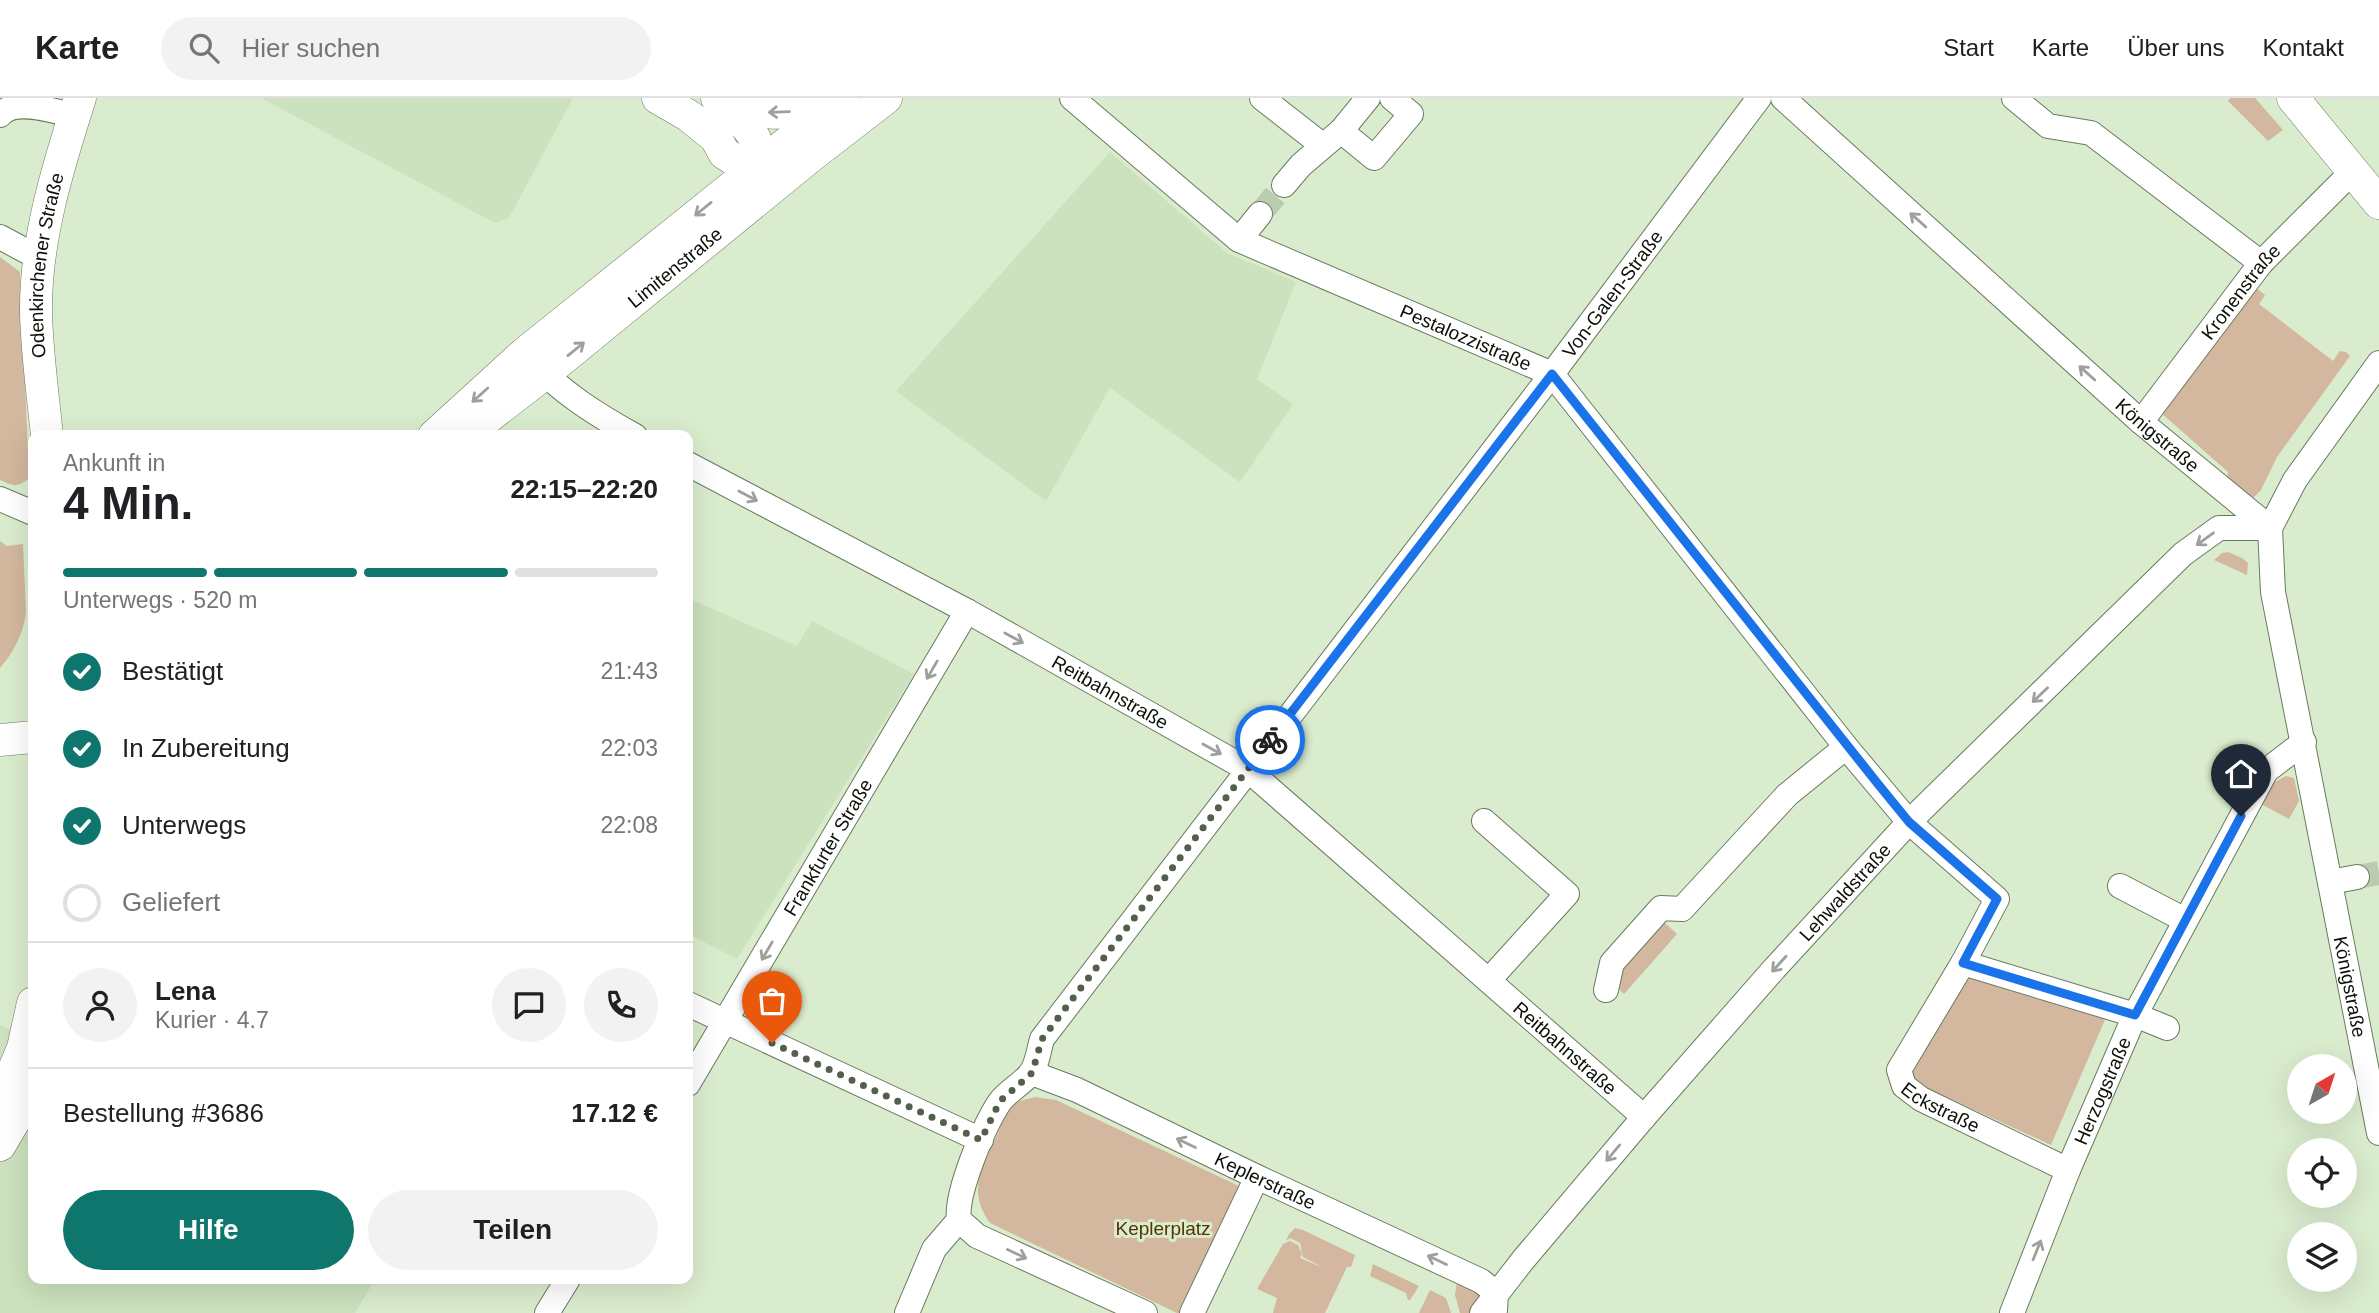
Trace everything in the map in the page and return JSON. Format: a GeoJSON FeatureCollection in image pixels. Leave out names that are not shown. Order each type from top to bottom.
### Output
{"type":"FeatureCollection","features":[{"type":"Feature","properties":{"kind":"main road"},"geometry":{"type":"LineString","coordinates":[[658,98],[689,116],[716,138],[724,153],[765,176]]}},
{"type":"Feature","properties":{"kind":"main road"},"geometry":{"type":"LineString","coordinates":[[714,98],[744,124],[751,134],[758,146],[765,176]]}},
{"type":"Feature","properties":{"kind":"main road"},"geometry":{"type":"LineString","coordinates":[[714,98],[744,110],[771,113],[805,111],[842,98]]}},
{"type":"Feature","properties":{"kind":"main road","name":"Limitenstraße"},"geometry":{"type":"LineString","coordinates":[[442,430],[534,364],[765,176],[842,98]]}},
{"type":"Feature","properties":{"kind":"main road","name":"Limitenstraße"},"geometry":{"type":"LineString","coordinates":[[765,176],[886,98]]}},
{"type":"Feature","properties":{"kind":"main road"},"geometry":{"type":"LineString","coordinates":[[2295,98],[2377,199]]}},
{"type":"Feature","properties":{"kind":"main road","name":"Odenkirchener Straße"},"geometry":{"type":"LineString","coordinates":[[46,430],[36,313],[40,259],[53,193],[77,107]]}},
{"type":"Feature","properties":{"kind":"main road","name":"Limitenstraße"},"geometry":{"type":"LineString","coordinates":[[470,430],[534,364]]}},
{"type":"Feature","properties":{"kind":"main road"},"geometry":{"type":"LineString","coordinates":[[0,740],[28,737]]}},
{"type":"Feature","properties":{"kind":"main road"},"geometry":{"type":"LineString","coordinates":[[0,1103],[15,1070],[28,1050]]}},
{"type":"Feature","properties":{"kind":"main road"},"geometry":{"type":"LineString","coordinates":[[0,1145],[28,1097]]}},
{"type":"Feature","properties":{"kind":"street","name":"Pestalozzistraße"},"geometry":{"type":"LineString","coordinates":[[1072,98],[1239,240],[1552,374],[1846,747],[1909,822]]}},
{"type":"Feature","properties":{"kind":"street"},"geometry":{"type":"LineString","coordinates":[[1262,98],[1331,138],[1374,158],[1411,114],[1392,98]]}},
{"type":"Feature","properties":{"kind":"street"},"geometry":{"type":"LineString","coordinates":[[1284,185],[1301,164],[1331,138],[1367,98]]}},
{"type":"Feature","properties":{"kind":"street","name":"Von-Galen-Straße"},"geometry":{"type":"LineString","coordinates":[[1032,1073],[1042,1039],[1552,374],[1759,98]]}},
{"type":"Feature","properties":{"kind":"street","name":"Königstraße"},"geometry":{"type":"LineString","coordinates":[[1783,98],[2141,422],[2270,528],[2273,592],[2379,1133]]}},
{"type":"Feature","properties":{"kind":"street"},"geometry":{"type":"LineString","coordinates":[[2014,98],[2048,126],[2091,133],[2261,263]]}},
{"type":"Feature","properties":{"kind":"street"},"geometry":{"type":"LineString","coordinates":[[0,116],[4,108],[16,102],[77,107]]}},
{"type":"Feature","properties":{"kind":"street","name":"Kronenstraße"},"geometry":{"type":"LineString","coordinates":[[2141,422],[2261,263],[2353,171]]}},
{"type":"Feature","properties":{"kind":"street"},"geometry":{"type":"LineString","coordinates":[[1239,240],[1260,214]]}},
{"type":"Feature","properties":{"kind":"street"},"geometry":{"type":"LineString","coordinates":[[0,237],[40,259]]}},
{"type":"Feature","properties":{"kind":"street"},"geometry":{"type":"LineString","coordinates":[[2270,528],[2294,480],[2379,363]]}},
{"type":"Feature","properties":{"kind":"street"},"geometry":{"type":"LineString","coordinates":[[534,364],[597,416],[624,430]]}},
{"type":"Feature","properties":{"kind":"street","name":"Reitbahnstraße"},"geometry":{"type":"LineString","coordinates":[[693,467],[967,611],[1247,769],[1644,1117]]}},
{"type":"Feature","properties":{"kind":"street"},"geometry":{"type":"LineString","coordinates":[[0,499],[28,511]]}},
{"type":"Feature","properties":{"kind":"street","name":"Lehwaldstraße"},"geometry":{"type":"LineString","coordinates":[[1491,1306],[1644,1117],[1909,822],[2183,554],[2219,528],[2270,528]]}},
{"type":"Feature","properties":{"kind":"street","name":"Frankfurter Straße"},"geometry":{"type":"LineString","coordinates":[[693,1076],[967,611]]}},
{"type":"Feature","properties":{"kind":"street","name":"Herzogstraße"},"geometry":{"type":"LineString","coordinates":[[2012,1313],[2068,1170],[2135,1015],[2266,771],[2304,743]]}},
{"type":"Feature","properties":{"kind":"street"},"geometry":{"type":"LineString","coordinates":[[1606,990],[1612,963],[1661,908],[1682,909],[1787,795],[1846,747]]}},
{"type":"Feature","properties":{"kind":"street"},"geometry":{"type":"LineString","coordinates":[[1484,821],[1567,894],[1489,980]]}},
{"type":"Feature","properties":{"kind":"street","name":"Eckstraße"},"geometry":{"type":"LineString","coordinates":[[1909,822],[1997,899],[1963,963],[1899,1070],[1904,1086],[1921,1098],[2068,1170]]}},
{"type":"Feature","properties":{"kind":"street"},"geometry":{"type":"LineString","coordinates":[[2330,881],[2357,877]]}},
{"type":"Feature","properties":{"kind":"street"},"geometry":{"type":"LineString","coordinates":[[2120,886],[2185,920]]}},
{"type":"Feature","properties":{"kind":"street"},"geometry":{"type":"LineString","coordinates":[[1963,963],[2135,1015],[2167,1028]]}},
{"type":"Feature","properties":{"kind":"street"},"geometry":{"type":"LineString","coordinates":[[693,1006],[981,1140]]}},
{"type":"Feature","properties":{"kind":"street"},"geometry":{"type":"LineString","coordinates":[[1032,1073],[1000,1101],[964,1184],[959,1220],[977,1236],[1145,1313]]}},
{"type":"Feature","properties":{"kind":"street","name":"Keplerstraße"},"geometry":{"type":"LineString","coordinates":[[1032,1073],[1077,1090],[1481,1281],[1491,1306]]}},
{"type":"Feature","properties":{"kind":"street"},"geometry":{"type":"LineString","coordinates":[[1192,1313],[1258,1177]]}},
{"type":"Feature","properties":{"kind":"street"},"geometry":{"type":"LineString","coordinates":[[907,1313],[934,1249],[959,1220]]}},
{"type":"Feature","properties":{"kind":"street"},"geometry":{"type":"LineString","coordinates":[[547,1313],[565,1284]]}},
{"type":"Feature","properties":{"kind":"shaded area"},"geometry":{"type":"Polygon","coordinates":[[[261,98],[573,98],[509,218],[495,223],[261,98]]]}},
{"type":"Feature","properties":{"kind":"shaded area"},"geometry":{"type":"Polygon","coordinates":[[[1110,152],[1227,253],[1296,282],[1257,379],[1293,404],[1240,482],[1110,388],[1046,501],[896,391],[1110,152]]]}},
{"type":"Feature","properties":{"kind":"shaded area"},"geometry":{"type":"Polygon","coordinates":[[[693,600],[797,646],[812,621],[914,674],[737,959],[693,937],[693,600]]]}},
{"type":"Feature","properties":{"kind":"shaded area"},"geometry":{"type":"Polygon","coordinates":[[[0,1025],[28,1037],[28,1284],[372,1284],[355,1313],[0,1313],[0,1025]]]}},
{"type":"Feature","properties":{"kind":"green space"},"geometry":{"type":"Polygon","coordinates":[[[2230,98],[2255,98],[2283,130],[2268,141],[2228,101],[2230,98]]]}},
{"type":"Feature","properties":{"kind":"green space"},"geometry":{"type":"Polygon","coordinates":[[[0,257],[20,272],[28,479],[15,485],[0,480],[0,257]]]}},
{"type":"Feature","properties":{"kind":"green space"},"geometry":{"type":"Polygon","coordinates":[[[2252,285],[2265,295],[2259,304],[2333,361],[2340,351],[2350,356],[2277,457],[2261,490],[2254,497],[2246,496],[2227,485],[2228,472],[2160,412],[2159,425],[2148,418],[2252,285]]]}},
{"type":"Feature","properties":{"kind":"green space"},"geometry":{"type":"Polygon","coordinates":[[[0,541],[7,546],[23,544],[26,611],[18,641],[0,668],[0,541]]]}},
{"type":"Feature","properties":{"kind":"green space"},"geometry":{"type":"Polygon","coordinates":[[[2228,552],[2248,563],[2247,575],[2214,560],[2222,553],[2228,552]]]}},
{"type":"Feature","properties":{"kind":"green space"},"geometry":{"type":"Polygon","coordinates":[[[2286,776],[2294,778],[2299,801],[2289,819],[2261,804],[2273,783],[2286,776]]]}},
{"type":"Feature","properties":{"kind":"green space"},"geometry":{"type":"Polygon","coordinates":[[[1660,921],[1677,934],[1624,994],[1616,986],[1615,967],[1660,921]]]}},
{"type":"Feature","properties":{"kind":"green space"},"geometry":{"type":"Polygon","coordinates":[[[1966,970],[2107,1015],[2051,1145],[1916,1083],[1907,1068],[1966,970]]]}},
{"type":"Feature","properties":{"kind":"green space","name":"Keplerplatz"},"geometry":{"type":"Polygon","coordinates":[[[1035,1097],[1056,1100],[1256,1194],[1203,1313],[1177,1313],[990,1223],[979,1200],[981,1169],[1014,1104],[1035,1097]]]}},
{"type":"Feature","properties":{"kind":"green space"},"geometry":{"type":"Polygon","coordinates":[[[1295,1228],[1355,1255],[1325,1313],[1273,1313],[1277,1298],[1257,1289],[1283,1244],[1290,1241],[1298,1245],[1302,1254],[1300,1258],[1324,1268],[1303,1257],[1300,1243],[1290,1238],[1286,1241],[1295,1228]]]}},
{"type":"Feature","properties":{"kind":"green space"},"geometry":{"type":"Polygon","coordinates":[[[1373,1264],[1419,1286],[1410,1300],[1406,1293],[1370,1276],[1373,1264]]]}},
{"type":"Feature","properties":{"kind":"green space"},"geometry":{"type":"Polygon","coordinates":[[[1457,1282],[1474,1289],[1482,1298],[1478,1313],[1460,1313],[1455,1295],[1457,1282]]]}},
{"type":"Feature","properties":{"kind":"green space"},"geometry":{"type":"Polygon","coordinates":[[[1430,1290],[1446,1298],[1451,1313],[1419,1313],[1430,1290]]]}},
{"type":"Feature","properties":{"kind":"tunnel"},"geometry":{"type":"LineString","coordinates":[[1260,214],[1284,185]]}},
{"type":"Feature","properties":{"kind":"tunnel"},"geometry":{"type":"LineString","coordinates":[[2357,877],[2379,873]]}},
{"type":"Feature","properties":{"kind":"way so far"},"geometry":{"type":"LineString","coordinates":[[772,1043],[981,1140],[1000,1101],[1032,1073],[1042,1039],[1270,740]]}},
{"type":"Feature","properties":{"kind":"route"},"geometry":{"type":"LineString","coordinates":[[1270,740],[1552,374],[1846,747],[1909,822],[1997,899],[1963,963],[2135,1015],[2241,816]]}}]}
